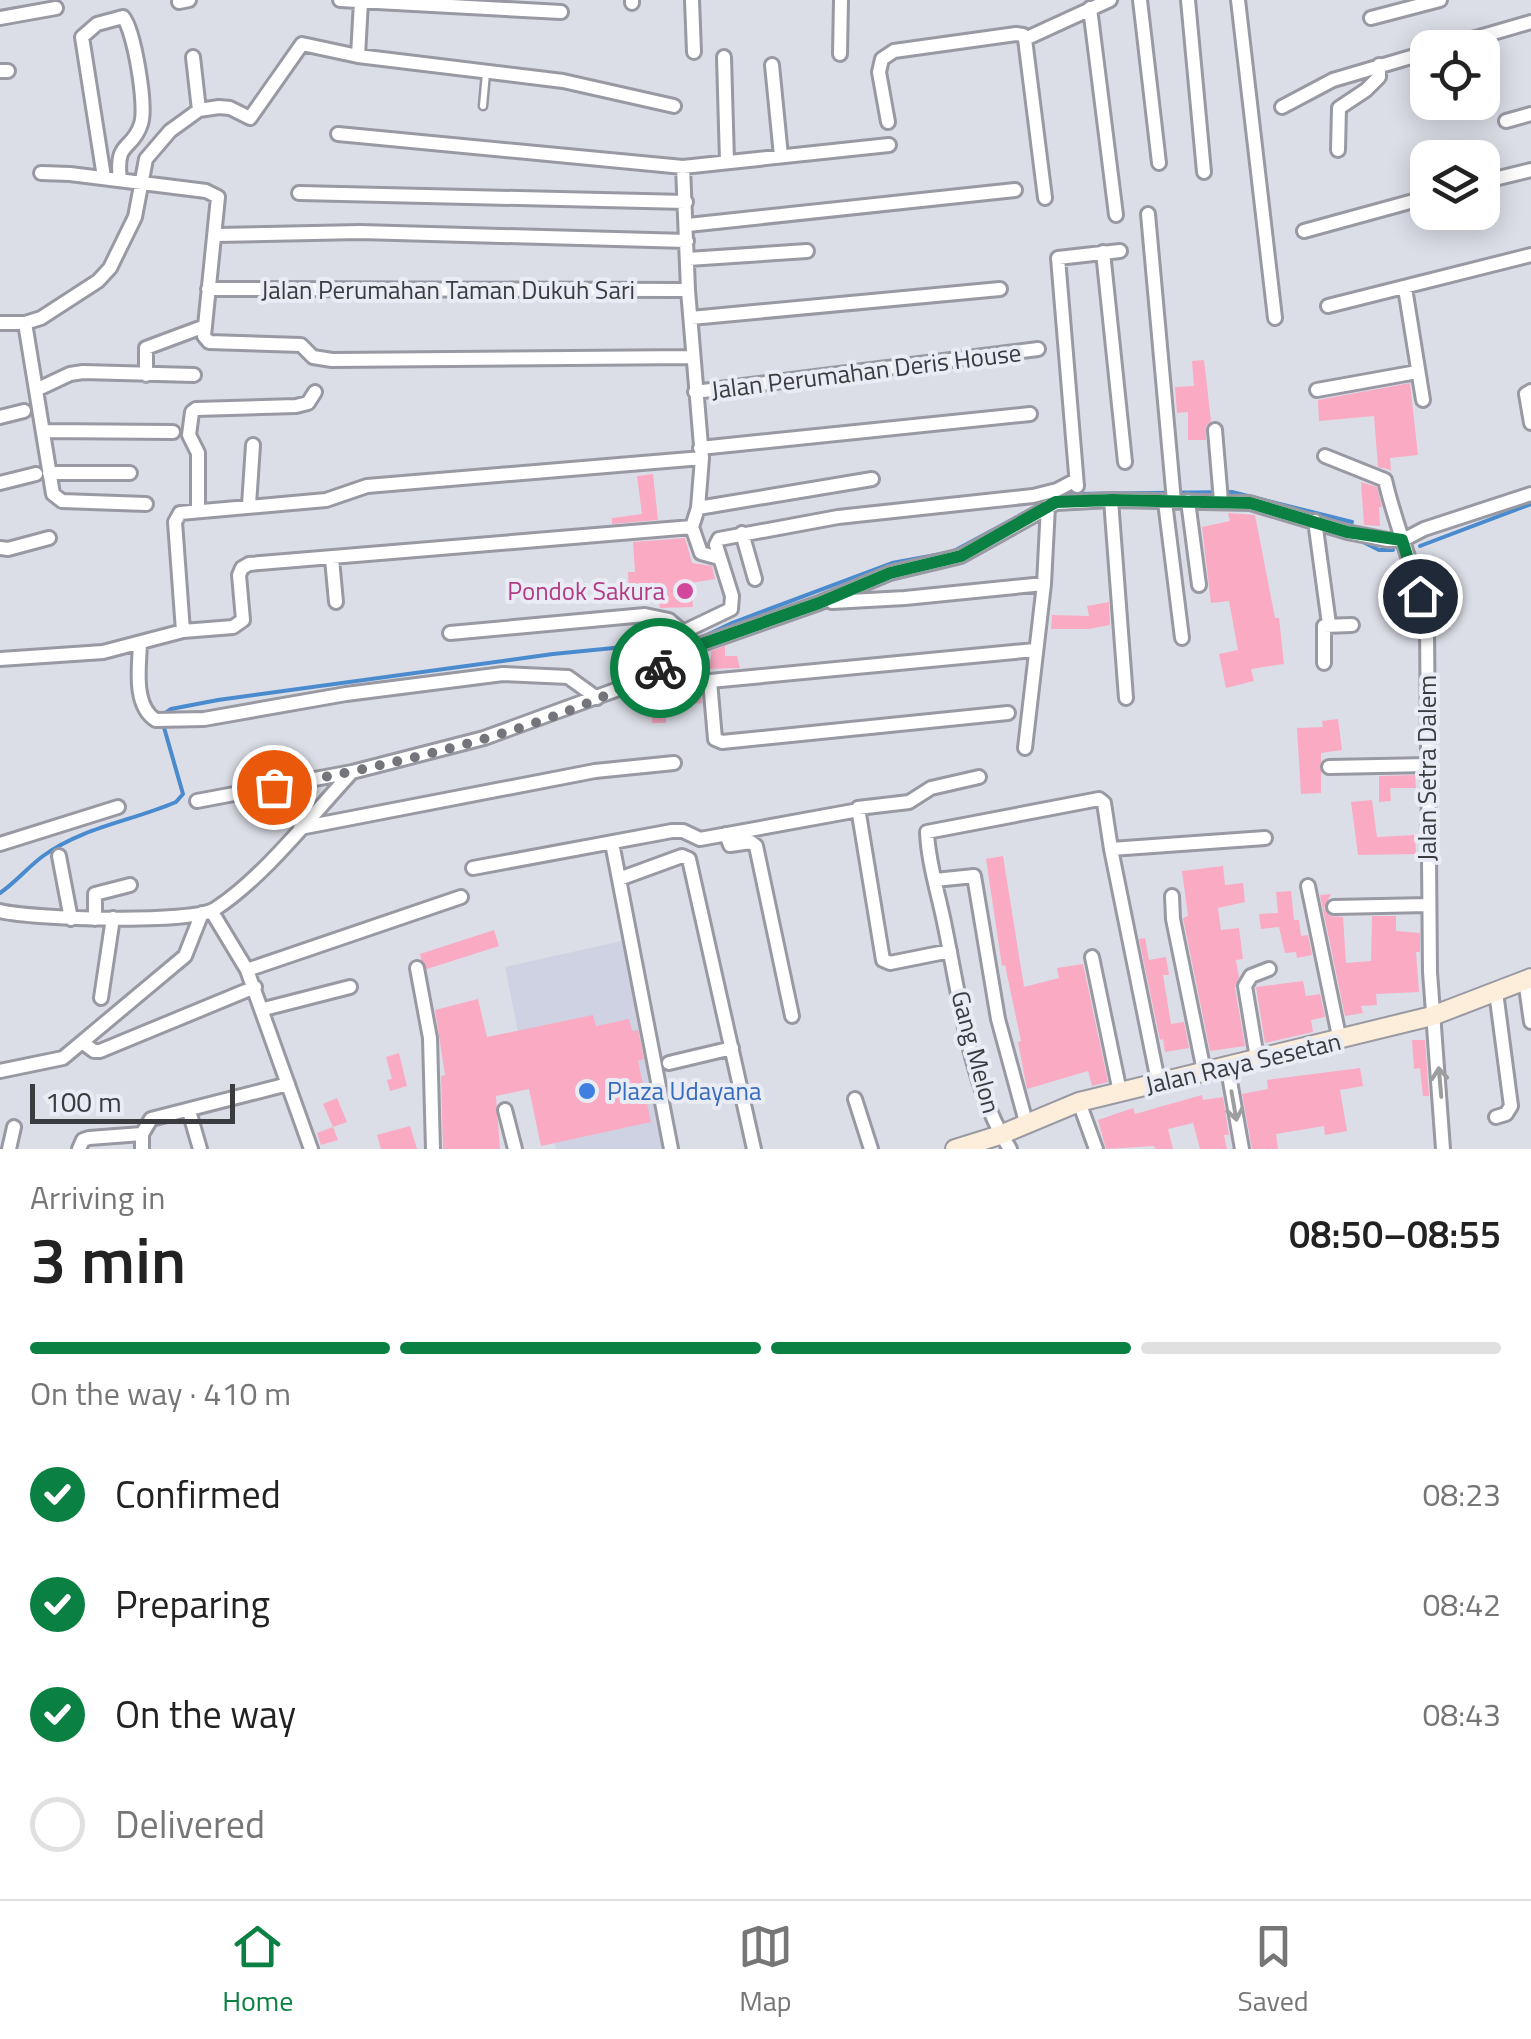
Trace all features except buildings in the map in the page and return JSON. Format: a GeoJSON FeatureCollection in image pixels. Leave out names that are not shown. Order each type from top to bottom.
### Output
{"type":"FeatureCollection","features":[{"type":"Feature","properties":{"kind":"main road","name":"Jalan Raya Sesetan"},"geometry":{"type":"LineString","coordinates":[[955,1149],[1005,1142],[1026,1122],[1079,1102],[1432,1016],[1528,979]]}},
{"type":"Feature","properties":{"kind":"street"},"geometry":{"type":"LineString","coordinates":[[340,0],[561,12]]}},
{"type":"Feature","properties":{"kind":"street"},"geometry":{"type":"LineString","coordinates":[[692,0],[694,52]]}},
{"type":"Feature","properties":{"kind":"street"},"geometry":{"type":"LineString","coordinates":[[840,54],[841,0]]}},
{"type":"Feature","properties":{"kind":"street"},"geometry":{"type":"LineString","coordinates":[[1025,39],[1110,0]]}},
{"type":"Feature","properties":{"kind":"street"},"geometry":{"type":"LineString","coordinates":[[1140,0],[1159,163]]}},
{"type":"Feature","properties":{"kind":"street"},"geometry":{"type":"LineString","coordinates":[[1188,0],[1204,172]]}},
{"type":"Feature","properties":{"kind":"street"},"geometry":{"type":"LineString","coordinates":[[1238,0],[1275,318]]}},
{"type":"Feature","properties":{"kind":"street"},"geometry":{"type":"LineString","coordinates":[[1371,18],[1440,0]]}},
{"type":"Feature","properties":{"kind":"street"},"geometry":{"type":"LineString","coordinates":[[358,56],[360,1]]}},
{"type":"Feature","properties":{"kind":"street"},"geometry":{"type":"LineString","coordinates":[[0,18],[56,8]]}},
{"type":"Feature","properties":{"kind":"street"},"geometry":{"type":"LineString","coordinates":[[1090,8],[1116,216]]}},
{"type":"Feature","properties":{"kind":"street"},"geometry":{"type":"LineString","coordinates":[[104,177],[82,36],[97,24],[123,17],[134,47],[142,107],[141,125],[120,151],[120,180]]}},
{"type":"Feature","properties":{"kind":"street"},"geometry":{"type":"LineString","coordinates":[[1500,31],[1531,22]]}},
{"type":"Feature","properties":{"kind":"street"},"geometry":{"type":"LineString","coordinates":[[888,122],[878,72],[882,59],[894,51],[1023,35],[1044,198]]}},
{"type":"Feature","properties":{"kind":"street"},"geometry":{"type":"LineString","coordinates":[[0,322],[25,322],[48,314],[98,281],[110,268],[135,217],[150,151],[198,110],[226,106],[250,118],[302,44],[358,56],[595,86],[674,106]]}},
{"type":"Feature","properties":{"kind":"street"},"geometry":{"type":"LineString","coordinates":[[193,57],[198,110]]}},
{"type":"Feature","properties":{"kind":"street"},"geometry":{"type":"LineString","coordinates":[[724,57],[727,161]]}},
{"type":"Feature","properties":{"kind":"street"},"geometry":{"type":"LineString","coordinates":[[1282,107],[1332,80],[1410,57]]}},
{"type":"Feature","properties":{"kind":"street"},"geometry":{"type":"LineString","coordinates":[[772,65],[781,156]]}},
{"type":"Feature","properties":{"kind":"street"},"geometry":{"type":"LineString","coordinates":[[1338,150],[1339,108],[1379,77],[1380,65]]}},
{"type":"Feature","properties":{"kind":"street"},"geometry":{"type":"LineString","coordinates":[[1506,121],[1531,114]]}},
{"type":"Feature","properties":{"kind":"street"},"geometry":{"type":"LineString","coordinates":[[338,134],[683,167],[889,145]]}},
{"type":"Feature","properties":{"kind":"street"},"geometry":{"type":"LineString","coordinates":[[683,167],[701,453],[698,508],[692,527],[701,553],[719,558]]}},
{"type":"Feature","properties":{"kind":"street"},"geometry":{"type":"LineString","coordinates":[[1500,178],[1531,170]]}},
{"type":"Feature","properties":{"kind":"street"},"geometry":{"type":"LineString","coordinates":[[41,173],[104,177],[214,194],[220,202],[204,336],[209,342],[301,345],[319,359],[692,357]]}},
{"type":"Feature","properties":{"kind":"street"},"geometry":{"type":"LineString","coordinates":[[688,225],[1015,190]]}},
{"type":"Feature","properties":{"kind":"street"},"geometry":{"type":"LineString","coordinates":[[299,193],[686,202]]}},
{"type":"Feature","properties":{"kind":"street"},"geometry":{"type":"LineString","coordinates":[[1304,231],[1410,202]]}},
{"type":"Feature","properties":{"kind":"street"},"geometry":{"type":"LineString","coordinates":[[1148,214],[1175,497],[1182,638]]}},
{"type":"Feature","properties":{"kind":"street","name":"Jalan Perumahan Taman Dukuh Sari"},"geometry":{"type":"LineString","coordinates":[[216,235],[360,232],[687,241]]}},
{"type":"Feature","properties":{"kind":"street"},"geometry":{"type":"LineString","coordinates":[[688,259],[807,251]]}},
{"type":"Feature","properties":{"kind":"street"},"geometry":{"type":"LineString","coordinates":[[1077,500],[1057,262],[1060,256],[1120,251]]}},
{"type":"Feature","properties":{"kind":"street"},"geometry":{"type":"LineString","coordinates":[[1103,252],[1125,462]]}},
{"type":"Feature","properties":{"kind":"street"},"geometry":{"type":"LineString","coordinates":[[1328,306],[1531,255]]}},
{"type":"Feature","properties":{"kind":"street"},"geometry":{"type":"LineString","coordinates":[[1405,288],[1423,400]]}},
{"type":"Feature","properties":{"kind":"street","name":"Jalan Perumahan Taman Dukuh Sari"},"geometry":{"type":"LineString","coordinates":[[208,289],[688,290]]}},
{"type":"Feature","properties":{"kind":"street"},"geometry":{"type":"LineString","coordinates":[[690,318],[1000,289]]}},
{"type":"Feature","properties":{"kind":"street"},"geometry":{"type":"LineString","coordinates":[[25,322],[44,431],[43,474],[51,490],[62,501],[146,504]]}},
{"type":"Feature","properties":{"kind":"street"},"geometry":{"type":"LineString","coordinates":[[146,375],[146,348],[205,326]]}},
{"type":"Feature","properties":{"kind":"street","name":"Jalan Perumahan Deris House"},"geometry":{"type":"LineString","coordinates":[[695,392],[1038,349]]}},
{"type":"Feature","properties":{"kind":"street"},"geometry":{"type":"LineString","coordinates":[[36,390],[83,372],[194,376]]}},
{"type":"Feature","properties":{"kind":"street"},"geometry":{"type":"LineString","coordinates":[[1317,390],[1417,372]]}},
{"type":"Feature","properties":{"kind":"street"},"geometry":{"type":"LineString","coordinates":[[1531,391],[1526,394],[1531,423]]}},
{"type":"Feature","properties":{"kind":"street"},"geometry":{"type":"LineString","coordinates":[[198,511],[198,453],[189,435],[192,412],[203,408],[296,406],[308,403],[315,392]]}},
{"type":"Feature","properties":{"kind":"street"},"geometry":{"type":"LineString","coordinates":[[0,417],[24,410]]}},
{"type":"Feature","properties":{"kind":"street"},"geometry":{"type":"LineString","coordinates":[[183,631],[175,522],[180,513],[326,500],[366,486],[701,453],[1030,414]]}},
{"type":"Feature","properties":{"kind":"street"},"geometry":{"type":"LineString","coordinates":[[1216,430],[1221,495]]}},
{"type":"Feature","properties":{"kind":"street"},"geometry":{"type":"LineString","coordinates":[[44,431],[173,432]]}},
{"type":"Feature","properties":{"kind":"street"},"geometry":{"type":"LineString","coordinates":[[249,505],[252,446]]}},
{"type":"Feature","properties":{"kind":"street","name":"Jalan Setra Dalem"},"geometry":{"type":"LineString","coordinates":[[1325,456],[1385,480],[1427,626],[1428,905],[1443,1149]]}},
{"type":"Feature","properties":{"kind":"street"},"geometry":{"type":"LineString","coordinates":[[0,483],[43,474],[130,473]]}},
{"type":"Feature","properties":{"kind":"street"},"geometry":{"type":"LineString","coordinates":[[698,508],[872,478]]}},
{"type":"Feature","properties":{"kind":"street"},"geometry":{"type":"LineString","coordinates":[[197,802],[352,772],[484,738],[632,684],[731,609],[732,596],[716,542],[838,517],[1033,496],[1076,482]]}},
{"type":"Feature","properties":{"kind":"street"},"geometry":{"type":"LineString","coordinates":[[678,647],[702,644],[890,573],[961,556],[1048,506],[1077,500],[1221,495],[1347,532],[1402,540],[1531,494]]}},
{"type":"Feature","properties":{"kind":"street"},"geometry":{"type":"LineString","coordinates":[[1175,497],[1199,586]]}},
{"type":"Feature","properties":{"kind":"street"},"geometry":{"type":"LineString","coordinates":[[1112,500],[1126,698]]}},
{"type":"Feature","properties":{"kind":"street"},"geometry":{"type":"LineString","coordinates":[[1025,748],[1044,584],[1048,506]]}},
{"type":"Feature","properties":{"kind":"street"},"geometry":{"type":"LineString","coordinates":[[1315,521],[1329,624]]}},
{"type":"Feature","properties":{"kind":"street"},"geometry":{"type":"LineString","coordinates":[[0,659],[103,652],[183,631],[233,628],[240,623],[243,613],[239,575],[242,568],[277,561],[692,527]]}},
{"type":"Feature","properties":{"kind":"street"},"geometry":{"type":"LineString","coordinates":[[742,534],[756,579]]}},
{"type":"Feature","properties":{"kind":"street"},"geometry":{"type":"LineString","coordinates":[[0,548],[49,538]]}},
{"type":"Feature","properties":{"kind":"street"},"geometry":{"type":"LineString","coordinates":[[332,558],[336,602]]}},
{"type":"Feature","properties":{"kind":"street"},"geometry":{"type":"LineString","coordinates":[[819,603],[1044,584]]}},
{"type":"Feature","properties":{"kind":"street"},"geometry":{"type":"LineString","coordinates":[[450,634],[646,615],[669,620],[685,678],[710,680],[1035,650]]}},
{"type":"Feature","properties":{"kind":"street"},"geometry":{"type":"LineString","coordinates":[[1324,663],[1322,630],[1329,624],[1352,625]]}},
{"type":"Feature","properties":{"kind":"street"},"geometry":{"type":"LineString","coordinates":[[140,644],[144,710],[150,718],[166,722],[502,674],[568,676],[597,698]]}},
{"type":"Feature","properties":{"kind":"street"},"geometry":{"type":"LineString","coordinates":[[710,680],[715,739],[719,742],[1008,713]]}},
{"type":"Feature","properties":{"kind":"street"},"geometry":{"type":"LineString","coordinates":[[300,828],[595,771],[674,763]]}},
{"type":"Feature","properties":{"kind":"street"},"geometry":{"type":"LineString","coordinates":[[1329,766],[1428,765]]}},
{"type":"Feature","properties":{"kind":"street"},"geometry":{"type":"LineString","coordinates":[[0,1071],[52,1062],[82,1042],[185,956],[207,913],[251,878],[352,772]]}},
{"type":"Feature","properties":{"kind":"street"},"geometry":{"type":"LineString","coordinates":[[950,952],[890,963],[882,960],[858,808],[909,802],[930,788],[979,777]]}},
{"type":"Feature","properties":{"kind":"street","name":"Gang Melon"},"geometry":{"type":"LineString","coordinates":[[1005,1142],[972,1048],[926,835],[929,830],[1096,799],[1104,803],[1112,849]]}},
{"type":"Feature","properties":{"kind":"street"},"geometry":{"type":"LineString","coordinates":[[0,844],[118,807]]}},
{"type":"Feature","properties":{"kind":"street"},"geometry":{"type":"LineString","coordinates":[[474,868],[672,830],[700,839],[853,810]]}},
{"type":"Feature","properties":{"kind":"street"},"geometry":{"type":"LineString","coordinates":[[726,834],[730,845],[751,842],[756,846],[792,1016]]}},
{"type":"Feature","properties":{"kind":"street"},"geometry":{"type":"LineString","coordinates":[[1158,1081],[1112,849],[1265,838]]}},
{"type":"Feature","properties":{"kind":"street"},"geometry":{"type":"LineString","coordinates":[[612,843],[670,1149]]}},
{"type":"Feature","properties":{"kind":"street"},"geometry":{"type":"LineString","coordinates":[[59,856],[70,919]]}},
{"type":"Feature","properties":{"kind":"street"},"geometry":{"type":"LineString","coordinates":[[619,879],[682,856],[690,859],[754,1149]]}},
{"type":"Feature","properties":{"kind":"street"},"geometry":{"type":"LineString","coordinates":[[935,880],[974,876],[998,1019],[1026,1122]]}},
{"type":"Feature","properties":{"kind":"street"},"geometry":{"type":"LineString","coordinates":[[95,918],[96,894],[130,885]]}},
{"type":"Feature","properties":{"kind":"street"},"geometry":{"type":"LineString","coordinates":[[1308,886],[1340,1040]]}},
{"type":"Feature","properties":{"kind":"street"},"geometry":{"type":"LineString","coordinates":[[1172,896],[1173,919],[1204,1071]]}},
{"type":"Feature","properties":{"kind":"street"},"geometry":{"type":"LineString","coordinates":[[248,970],[462,897]]}},
{"type":"Feature","properties":{"kind":"street"},"geometry":{"type":"LineString","coordinates":[[1334,907],[1428,905]]}},
{"type":"Feature","properties":{"kind":"street"},"geometry":{"type":"LineString","coordinates":[[0,912],[70,919],[207,913]]}},
{"type":"Feature","properties":{"kind":"street"},"geometry":{"type":"LineString","coordinates":[[207,913],[248,970],[311,1149]]}},
{"type":"Feature","properties":{"kind":"street"},"geometry":{"type":"LineString","coordinates":[[101,998],[113,918]]}},
{"type":"Feature","properties":{"kind":"street"},"geometry":{"type":"LineString","coordinates":[[1092,957],[1120,1092]]}},
{"type":"Feature","properties":{"kind":"street"},"geometry":{"type":"LineString","coordinates":[[417,968],[430,1038],[433,1149]]}},
{"type":"Feature","properties":{"kind":"street"},"geometry":{"type":"LineString","coordinates":[[1256,1058],[1244,986],[1251,976],[1269,969]]}},
{"type":"Feature","properties":{"kind":"street"},"geometry":{"type":"LineString","coordinates":[[1528,979],[1531,1022]]}},
{"type":"Feature","properties":{"kind":"street"},"geometry":{"type":"LineString","coordinates":[[82,1042],[100,1051],[254,987]]}},
{"type":"Feature","properties":{"kind":"street"},"geometry":{"type":"LineString","coordinates":[[264,1009],[350,987]]}},
{"type":"Feature","properties":{"kind":"street"},"geometry":{"type":"LineString","coordinates":[[1496,992],[1511,1106],[1506,1114],[1496,1117]]}},
{"type":"Feature","properties":{"kind":"street"},"geometry":{"type":"LineString","coordinates":[[669,1063],[732,1048]]}},
{"type":"Feature","properties":{"kind":"street"},"geometry":{"type":"LineString","coordinates":[[1227,1064],[1242,1149]]}},
{"type":"Feature","properties":{"kind":"street"},"geometry":{"type":"LineString","coordinates":[[142,1149],[142,1134],[151,1119],[288,1084]]}},
{"type":"Feature","properties":{"kind":"street"},"geometry":{"type":"LineString","coordinates":[[856,1099],[871,1149]]}},
{"type":"Feature","properties":{"kind":"street"},"geometry":{"type":"LineString","coordinates":[[1079,1102],[1096,1149]]}},
{"type":"Feature","properties":{"kind":"street"},"geometry":{"type":"LineString","coordinates":[[505,1110],[515,1149]]}},
{"type":"Feature","properties":{"kind":"street"},"geometry":{"type":"LineString","coordinates":[[190,1112],[200,1149]]}},
{"type":"Feature","properties":{"kind":"street"},"geometry":{"type":"LineString","coordinates":[[9,1149],[14,1127]]}},
{"type":"Feature","properties":{"kind":"street"},"geometry":{"type":"LineString","coordinates":[[78,1149],[89,1138],[142,1134]]}},
{"type":"Feature","properties":{"kind":"lane"},"geometry":{"type":"LineString","coordinates":[[483,106],[486,71]]}},
{"type":"Feature","properties":{"kind":"shaded area","name":"Plaza Udayana"},"geometry":{"type":"Polygon","coordinates":[[[626,940],[637,948],[679,1149],[556,1149],[554,1143],[541,1146],[505,967],[626,940]]]}},
{"type":"Feature","properties":{"kind":"waterway"},"geometry":{"type":"LineString","coordinates":[[164,714],[171,709],[218,700],[553,654],[664,643],[686,645],[732,623],[892,563],[952,552],[1054,497],[1069,494],[1232,492],[1352,522]]}},
{"type":"Feature","properties":{"kind":"waterway"},"geometry":{"type":"LineString","coordinates":[[1420,546],[1531,504]]}},
{"type":"Feature","properties":{"kind":"waterway"},"geometry":{"type":"LineString","coordinates":[[1365,543],[1379,550],[1393,550]]}},
{"type":"Feature","properties":{"kind":"waterway"},"geometry":{"type":"LineString","coordinates":[[0,893],[58,846],[176,802],[183,794],[163,724]]}},
{"type":"Feature","properties":{"kind":"way so far"},"geometry":{"type":"LineString","coordinates":[[274,787],[352,772],[484,738],[597,698],[660,668]]}},
{"type":"Feature","properties":{"kind":"place","name":"Pondok Sakura"},"geometry":{"type":"Point","coordinates":[685,591]}},
{"type":"Feature","properties":{"kind":"place","name":"Plaza Udayana"},"geometry":{"type":"Point","coordinates":[587,1091]}},
{"type":"Feature","properties":{"kind":"route"},"geometry":{"type":"LineString","coordinates":[[660,668],[702,644],[890,573],[961,556],[1056,502],[1250,503],[1347,532],[1402,540],[1420,596]]}}]}
